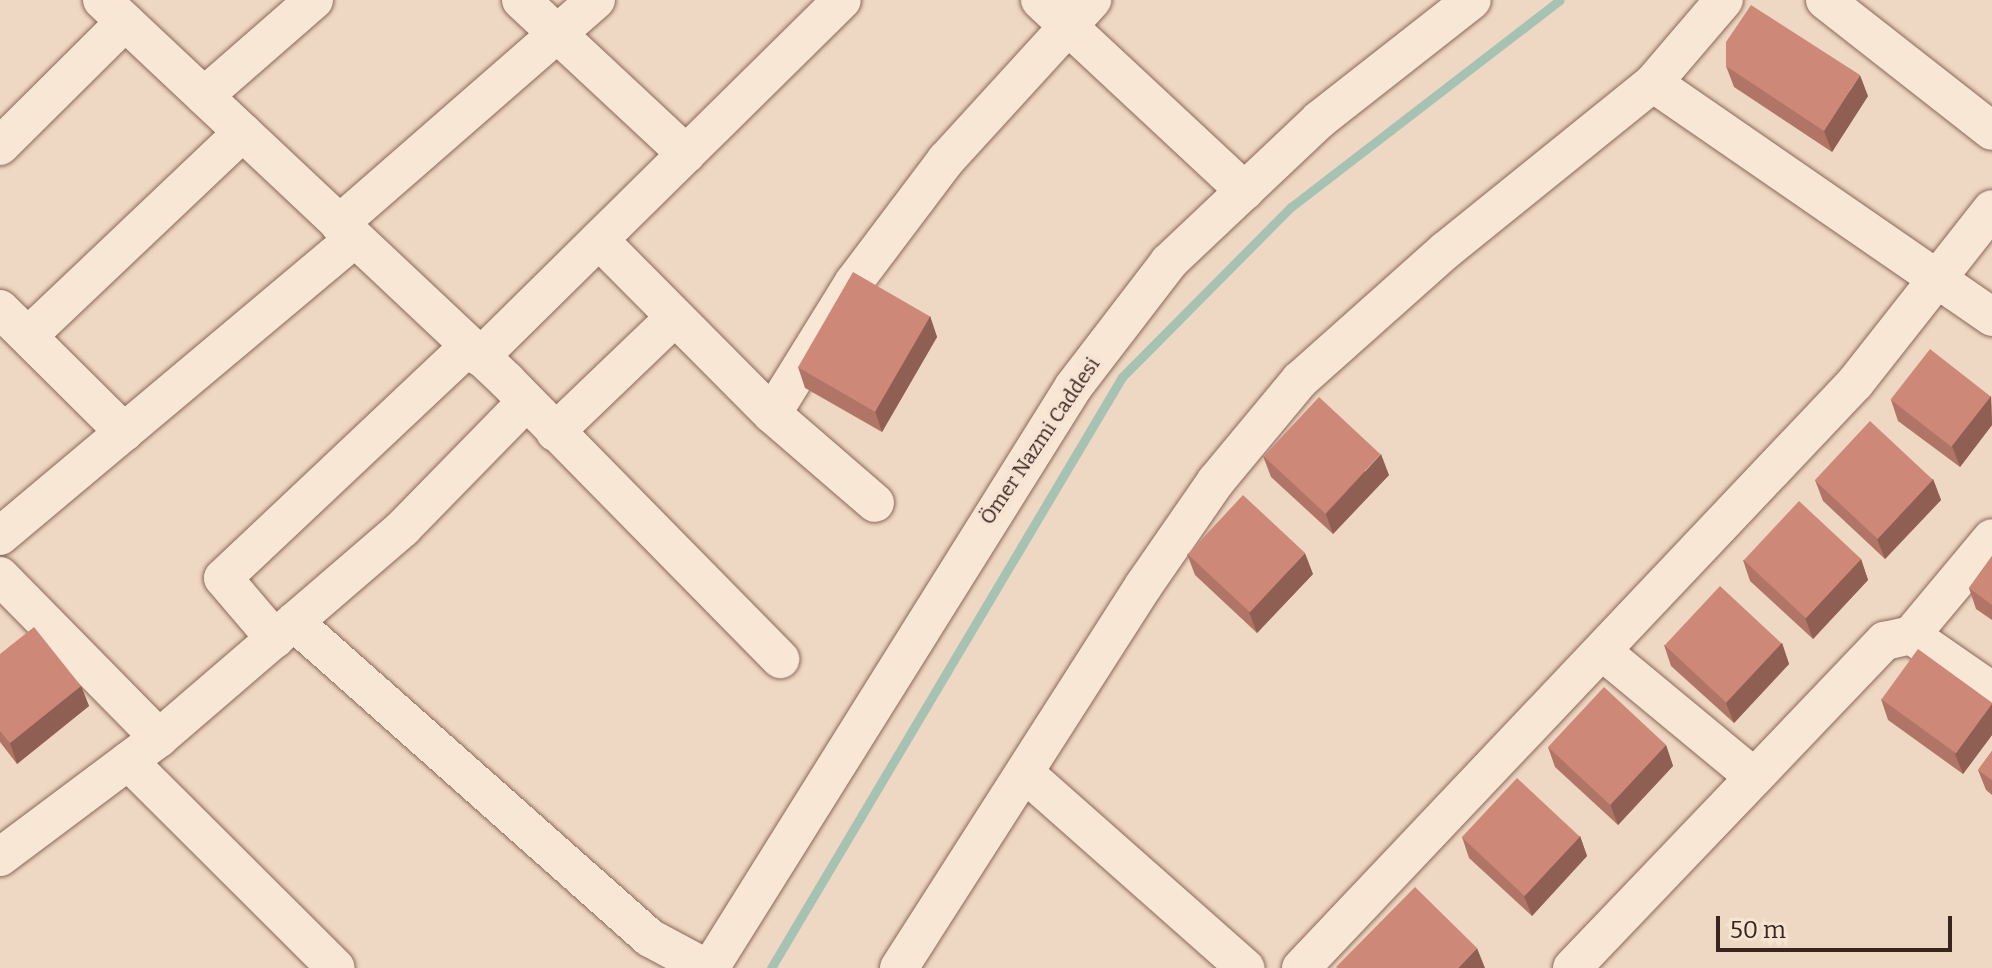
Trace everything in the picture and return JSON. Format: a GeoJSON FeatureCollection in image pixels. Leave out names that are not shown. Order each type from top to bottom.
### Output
{"type":"FeatureCollection","features":[{"type":"Feature","properties":{"kind":"street"},"geometry":{"type":"LineString","coordinates":[[204,96],[314,0]]}},
{"type":"Feature","properties":{"kind":"street"},"geometry":{"type":"LineString","coordinates":[[521,0],[686,154]]}},
{"type":"Feature","properties":{"kind":"street"},"geometry":{"type":"LineString","coordinates":[[0,536],[124,432],[596,0]]}},
{"type":"Feature","properties":{"kind":"street"},"geometry":{"type":"LineString","coordinates":[[708,968],[650,938],[223,578],[599,240],[842,0]]}},
{"type":"Feature","properties":{"kind":"street","name":"Ömer Nazmi Caddesi"},"geometry":{"type":"LineString","coordinates":[[708,968],[1074,386],[1169,262],[1319,120],[1472,0]]}},
{"type":"Feature","properties":{"kind":"street"},"geometry":{"type":"LineString","coordinates":[[899,968],[1216,481],[1300,380],[1446,250],[1653,83],[1724,0]]}},
{"type":"Feature","properties":{"kind":"street"},"geometry":{"type":"LineString","coordinates":[[1825,0],[1992,131]]}},
{"type":"Feature","properties":{"kind":"street"},"geometry":{"type":"LineString","coordinates":[[772,414],[854,282],[1066,8],[1245,191]]}},
{"type":"Feature","properties":{"kind":"street"},"geometry":{"type":"LineString","coordinates":[[0,146],[114,11],[475,351],[780,659]]}},
{"type":"Feature","properties":{"kind":"street"},"geometry":{"type":"LineString","coordinates":[[1653,83],[1992,317]]}},
{"type":"Feature","properties":{"kind":"street"},"geometry":{"type":"LineString","coordinates":[[28,336],[243,132]]}},
{"type":"Feature","properties":{"kind":"street"},"geometry":{"type":"LineString","coordinates":[[1301,968],[1855,383],[1992,209]]}},
{"type":"Feature","properties":{"kind":"street"},"geometry":{"type":"LineString","coordinates":[[599,240],[772,414],[875,503]]}},
{"type":"Feature","properties":{"kind":"street"},"geometry":{"type":"LineString","coordinates":[[0,309],[124,432]]}},
{"type":"Feature","properties":{"kind":"street"},"geometry":{"type":"LineString","coordinates":[[555,432],[675,317]]}},
{"type":"Feature","properties":{"kind":"street"},"geometry":{"type":"LineString","coordinates":[[0,857],[159,738],[403,528],[526,402]]}},
{"type":"Feature","properties":{"kind":"street"},"geometry":{"type":"LineString","coordinates":[[1589,962],[1754,777],[1885,641],[1911,635],[1992,538]]}},
{"type":"Feature","properties":{"kind":"street"},"geometry":{"type":"LineString","coordinates":[[0,576],[159,738]]}},
{"type":"Feature","properties":{"kind":"street"},"geometry":{"type":"LineString","coordinates":[[1911,635],[1992,691]]}},
{"type":"Feature","properties":{"kind":"street"},"geometry":{"type":"LineString","coordinates":[[1603,652],[1754,777]]}},
{"type":"Feature","properties":{"kind":"street"},"geometry":{"type":"LineString","coordinates":[[128,761],[336,968]]}},
{"type":"Feature","properties":{"kind":"street"},"geometry":{"type":"LineString","coordinates":[[1026,774],[1245,968]]}},
{"type":"Feature","properties":{"kind":"building"},"geometry":{"type":"Polygon","coordinates":[[[1751,5],[1860,75],[1824,131],[1726,66],[1726,42],[1751,5]]]}},
{"type":"Feature","properties":{"kind":"building"},"geometry":{"type":"Polygon","coordinates":[[[853,272],[930,316],[875,412],[798,367],[853,272]]]}},
{"type":"Feature","properties":{"kind":"building"},"geometry":{"type":"Polygon","coordinates":[[[1930,349],[1991,396],[1951,447],[1891,399],[1930,349]]]}},
{"type":"Feature","properties":{"kind":"building"},"geometry":{"type":"Polygon","coordinates":[[[1319,397],[1380,454],[1325,514],[1264,456],[1319,397]]]}},
{"type":"Feature","properties":{"kind":"building"},"geometry":{"type":"Polygon","coordinates":[[[1870,421],[1933,480],[1878,539],[1815,480],[1870,421]]]}},
{"type":"Feature","properties":{"kind":"building"},"geometry":{"type":"Polygon","coordinates":[[[1243,495],[1305,553],[1250,612],[1188,554],[1243,495]]]}},
{"type":"Feature","properties":{"kind":"building"},"geometry":{"type":"Polygon","coordinates":[[[1799,501],[1861,559],[1806,618],[1744,560],[1799,501]]]}},
{"type":"Feature","properties":{"kind":"building"},"geometry":{"type":"Polygon","coordinates":[[[1992,556],[1992,605],[1969,588],[1992,556]]]}},
{"type":"Feature","properties":{"kind":"building"},"geometry":{"type":"Polygon","coordinates":[[[1720,586],[1781,643],[1726,703],[1665,645],[1720,586]]]}},
{"type":"Feature","properties":{"kind":"building"},"geometry":{"type":"Polygon","coordinates":[[[34,627],[81,686],[10,743],[0,731],[0,654],[34,627]]]}},
{"type":"Feature","properties":{"kind":"building"},"geometry":{"type":"Polygon","coordinates":[[[1918,649],[1992,703],[1956,753],[1882,699],[1918,649]]]}},
{"type":"Feature","properties":{"kind":"building"},"geometry":{"type":"Polygon","coordinates":[[[1604,687],[1666,745],[1610,805],[1548,747],[1604,687]]]}},
{"type":"Feature","properties":{"kind":"building"},"geometry":{"type":"Polygon","coordinates":[[[1992,751],[1992,780],[1978,770],[1992,751]]]}},
{"type":"Feature","properties":{"kind":"building"},"geometry":{"type":"Polygon","coordinates":[[[1517,778],[1580,837],[1525,896],[1462,837],[1517,778]]]}},
{"type":"Feature","properties":{"kind":"building"},"geometry":{"type":"Polygon","coordinates":[[[1415,887],[1477,948],[1458,968],[1337,968],[1336,967],[1415,887]]]}},
{"type":"Feature","properties":{"kind":"waterway"},"geometry":{"type":"LineString","coordinates":[[771,968],[1122,377],[1291,207],[1560,0]]}}]}
